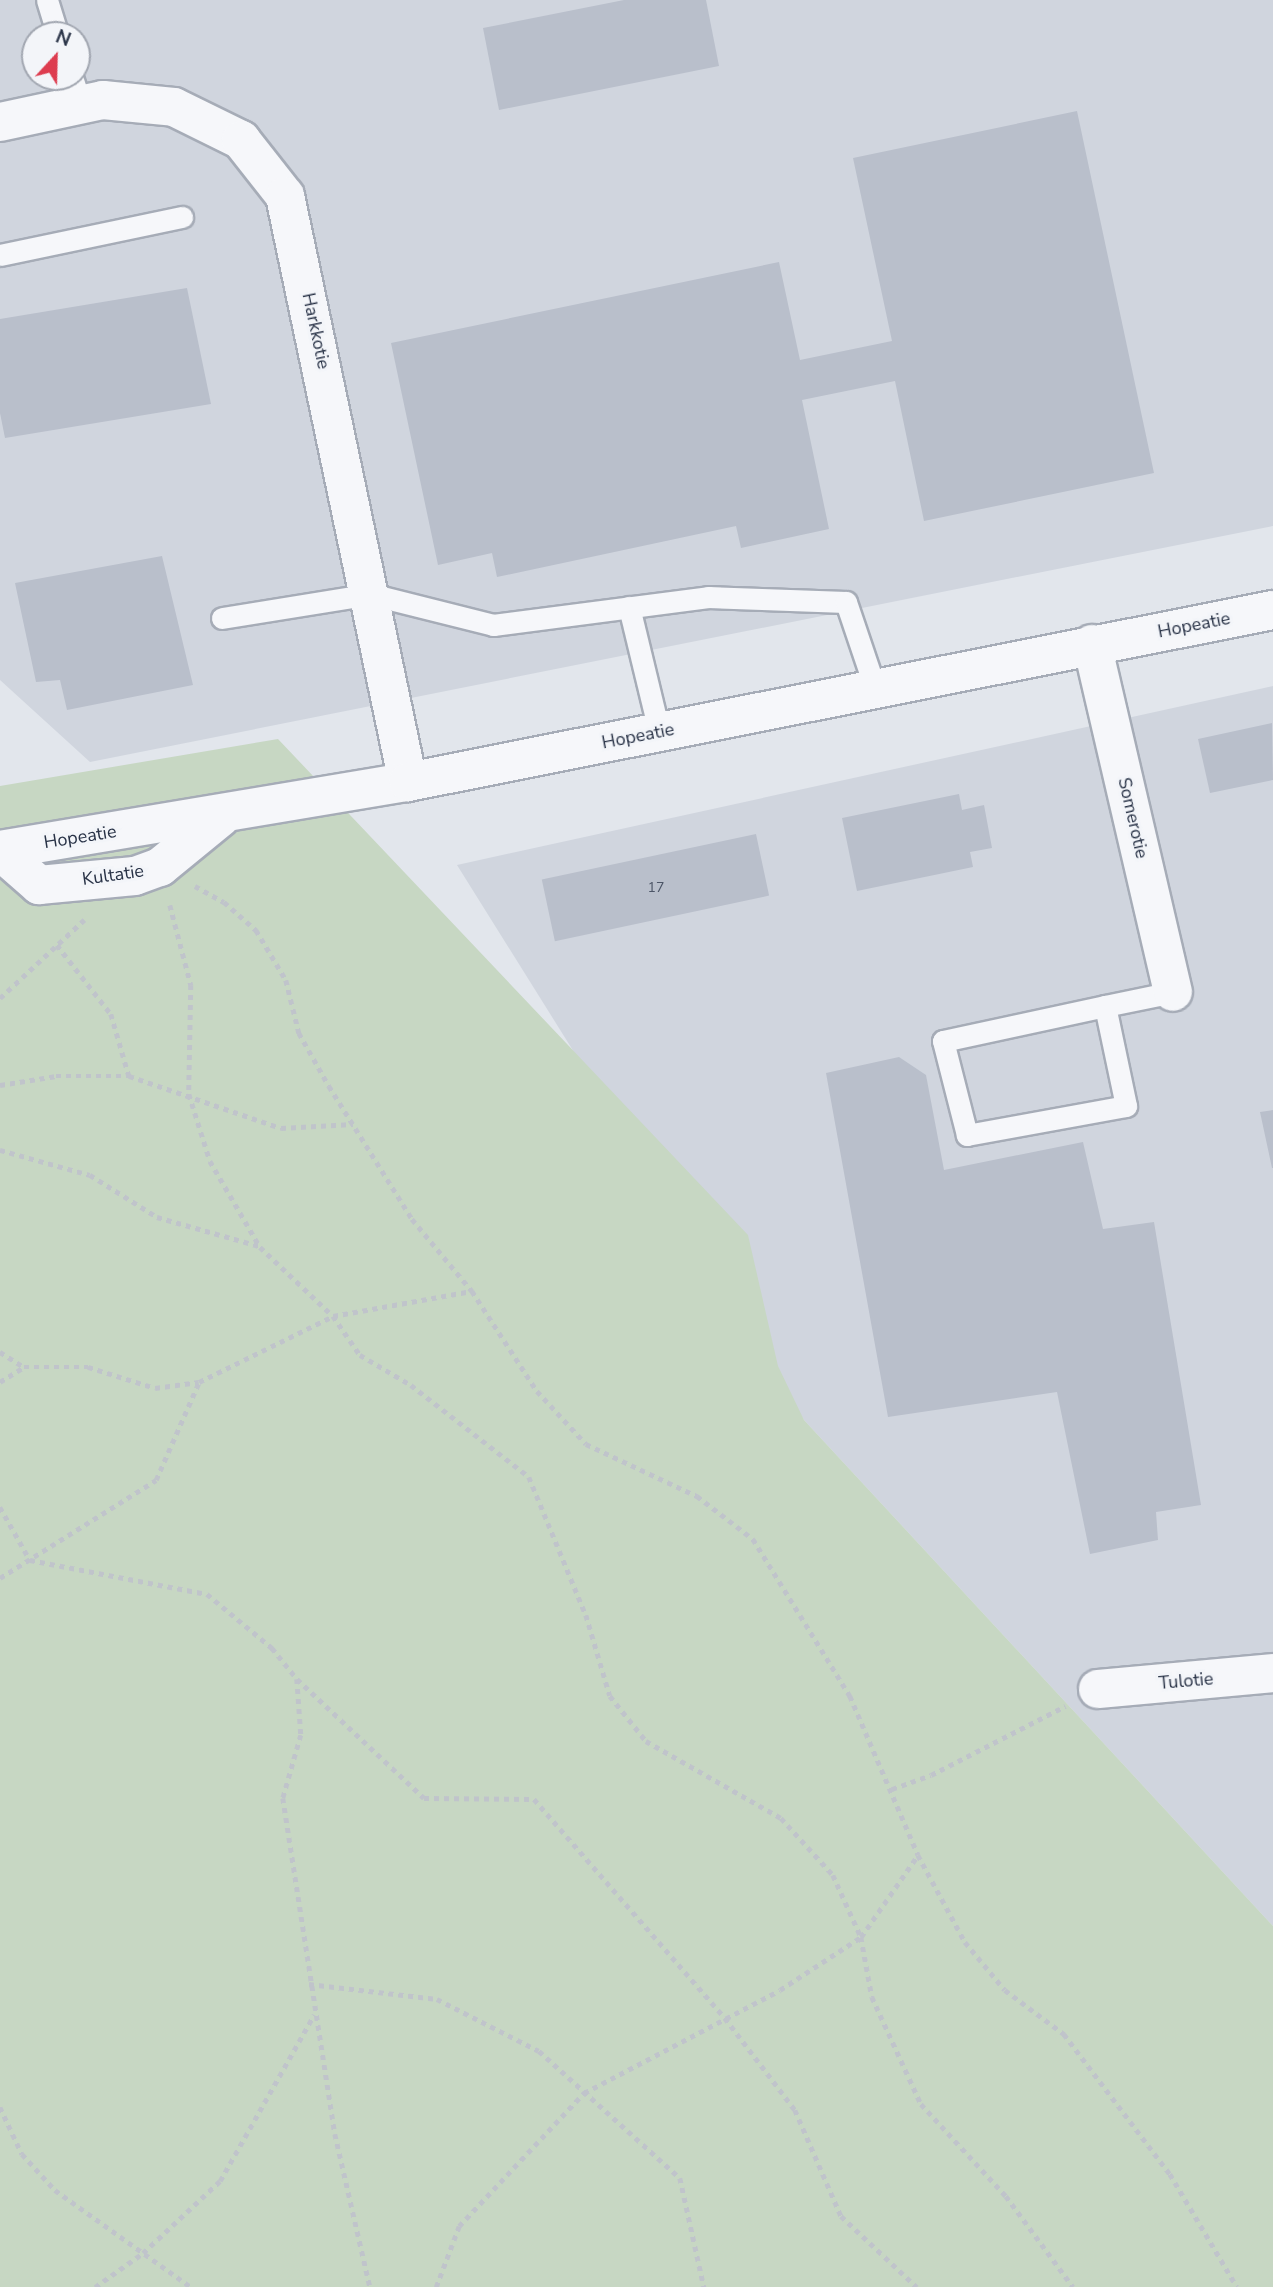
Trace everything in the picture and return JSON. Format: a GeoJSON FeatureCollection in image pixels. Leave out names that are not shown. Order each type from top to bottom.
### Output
{"type":"FeatureCollection","features":[{"type":"Feature","properties":{"kind":"street","name":"Harkkotie"},"geometry":{"type":"LineString","coordinates":[[0,122],[77,91],[103,100],[174,107],[241,140],[285,196],[408,782]]}},
{"type":"Feature","properties":{"kind":"street","name":"Hopeatie"},"geometry":{"type":"LineString","coordinates":[[0,850],[408,782],[1273,610]]}},
{"type":"Feature","properties":{"kind":"street","name":"Somerotie"},"geometry":{"type":"LineString","coordinates":[[1092,644],[1173,992]]}},
{"type":"Feature","properties":{"kind":"street","name":"Kultatie"},"geometry":{"type":"LineString","coordinates":[[0,850],[39,885],[147,871],[222,815]]}},
{"type":"Feature","properties":{"kind":"street","name":"Tulotie"},"geometry":{"type":"LineString","coordinates":[[1098,1689],[1273,1673]]}},
{"type":"Feature","properties":{"kind":"lane"},"geometry":{"type":"LineString","coordinates":[[47,0],[54,21]]}},
{"type":"Feature","properties":{"kind":"lane"},"geometry":{"type":"LineString","coordinates":[[0,255],[182,217]]}},
{"type":"Feature","properties":{"kind":"lane"},"geometry":{"type":"LineString","coordinates":[[222,618],[370,593],[493,625],[708,597],[846,602],[876,688]]}},
{"type":"Feature","properties":{"kind":"lane"},"geometry":{"type":"LineString","coordinates":[[629,607],[659,731]]}},
{"type":"Feature","properties":{"kind":"lane"},"geometry":{"type":"LineString","coordinates":[[1105,1006],[1126,1106],[967,1135],[943,1041],[1105,1006],[1173,992]]}},
{"type":"Feature","properties":{"kind":"path"},"geometry":{"type":"LineString","coordinates":[[0,998],[57,945],[147,871]]}},
{"type":"Feature","properties":{"kind":"path"},"geometry":{"type":"LineString","coordinates":[[147,871],[191,985],[189,1094],[210,1161],[260,1247],[333,1316],[360,1355],[411,1385],[529,1477],[586,1615],[610,1696],[646,1741],[781,1818],[833,1875],[860,1937],[872,1997],[921,2104],[1006,2196],[1073,2287]]}},
{"type":"Feature","properties":{"kind":"path"},"geometry":{"type":"LineString","coordinates":[[147,871],[224,902],[256,930],[286,980],[299,1033],[412,1219],[472,1291],[513,1361],[586,1444],[697,1496],[753,1539],[850,1696],[892,1788],[918,1855],[965,1942],[1005,1990],[1064,2034],[1170,2175],[1237,2287]]}},
{"type":"Feature","properties":{"kind":"path"},"geometry":{"type":"LineString","coordinates":[[57,945],[111,1014],[129,1076]]}},
{"type":"Feature","properties":{"kind":"path"},"geometry":{"type":"LineString","coordinates":[[0,1085],[56,1076],[129,1076],[189,1094],[281,1128],[353,1125]]}},
{"type":"Feature","properties":{"kind":"path"},"geometry":{"type":"LineString","coordinates":[[0,1150],[90,1175],[157,1217],[260,1247]]}},
{"type":"Feature","properties":{"kind":"path"},"geometry":{"type":"LineString","coordinates":[[0,1352],[24,1367],[88,1367],[155,1388],[199,1382],[333,1316],[472,1291]]}},
{"type":"Feature","properties":{"kind":"path"},"geometry":{"type":"LineString","coordinates":[[0,1382],[24,1367]]}},
{"type":"Feature","properties":{"kind":"path"},"geometry":{"type":"LineString","coordinates":[[0,1578],[156,1480],[199,1382]]}},
{"type":"Feature","properties":{"kind":"path"},"geometry":{"type":"LineString","coordinates":[[0,1507],[30,1560],[207,1594],[272,1648],[297,1679],[424,1798],[534,1799],[725,2018],[795,2110],[841,2216],[917,2287]]}},
{"type":"Feature","properties":{"kind":"path"},"geometry":{"type":"LineString","coordinates":[[297,1679],[301,1735],[283,1798],[314,2015],[370,2287]]}},
{"type":"Feature","properties":{"kind":"path"},"geometry":{"type":"LineString","coordinates":[[892,1788],[931,1775],[1098,1689]]}},
{"type":"Feature","properties":{"kind":"path"},"geometry":{"type":"LineString","coordinates":[[436,2287],[459,2226],[584,2094],[725,2018],[860,1937],[918,1855]]}},
{"type":"Feature","properties":{"kind":"path"},"geometry":{"type":"LineString","coordinates":[[309,1984],[437,1999],[539,2051],[680,2178],[704,2287]]}},
{"type":"Feature","properties":{"kind":"path"},"geometry":{"type":"LineString","coordinates":[[95,2287],[143,2253],[220,2181],[314,2015]]}},
{"type":"Feature","properties":{"kind":"path"},"geometry":{"type":"LineString","coordinates":[[0,2107],[22,2154],[55,2190],[191,2287]]}},
{"type":"Feature","properties":{"kind":"shaded area"},"geometry":{"type":"Polygon","coordinates":[[[0,0],[1273,0],[1273,526],[90,762],[0,680],[0,0]]]}},
{"type":"Feature","properties":{"kind":"shaded area"},"geometry":{"type":"Polygon","coordinates":[[[1273,686],[1273,1926],[804,1420],[457,865],[1273,686]]]}},
{"type":"Feature","properties":{"kind":"green space"},"geometry":{"type":"Polygon","coordinates":[[[278,739],[748,1235],[778,1366],[804,1420],[1273,1926],[1273,2287],[0,2287],[0,786],[278,739]]]}},
{"type":"Feature","properties":{"kind":"building"},"geometry":{"type":"Polygon","coordinates":[[[624,0],[706,0],[719,66],[499,110],[483,28],[624,0]]]}},
{"type":"Feature","properties":{"kind":"building"},"geometry":{"type":"Polygon","coordinates":[[[1077,111],[1154,473],[924,521],[895,381],[802,400],[829,529],[741,548],[736,526],[497,577],[492,553],[438,565],[391,343],[779,262],[800,360],[892,341],[853,158],[1077,111]]]}},
{"type":"Feature","properties":{"kind":"building"},"geometry":{"type":"Polygon","coordinates":[[[187,288],[211,404],[5,438],[0,413],[0,319],[187,288]]]}},
{"type":"Feature","properties":{"kind":"building"},"geometry":{"type":"Polygon","coordinates":[[[162,556],[193,685],[67,710],[60,680],[36,682],[15,583],[162,556]]]}},
{"type":"Feature","properties":{"kind":"building"},"geometry":{"type":"Polygon","coordinates":[[[1272,723],[1273,780],[1210,793],[1198,739],[1272,723]]]}},
{"type":"Feature","properties":{"kind":"building"},"geometry":{"type":"Polygon","coordinates":[[[959,794],[962,810],[984,805],[992,848],[970,852],[973,867],[857,891],[842,818],[959,794]]]}},
{"type":"Feature","properties":{"kind":"building"},"geometry":{"type":"Polygon","coordinates":[[[756,834],[769,896],[555,941],[542,880],[756,834]]]}},
{"type":"Feature","properties":{"kind":"building"},"geometry":{"type":"Polygon","coordinates":[[[899,1057],[926,1075],[944,1170],[1083,1142],[1103,1229],[1154,1222],[1201,1505],[1156,1512],[1158,1540],[1090,1554],[1057,1392],[888,1417],[826,1073],[899,1057]]]}},
{"type":"Feature","properties":{"kind":"building"},"geometry":{"type":"Polygon","coordinates":[[[1273,1110],[1273,1168],[1272,1168],[1260,1112],[1273,1110]]]}}]}
